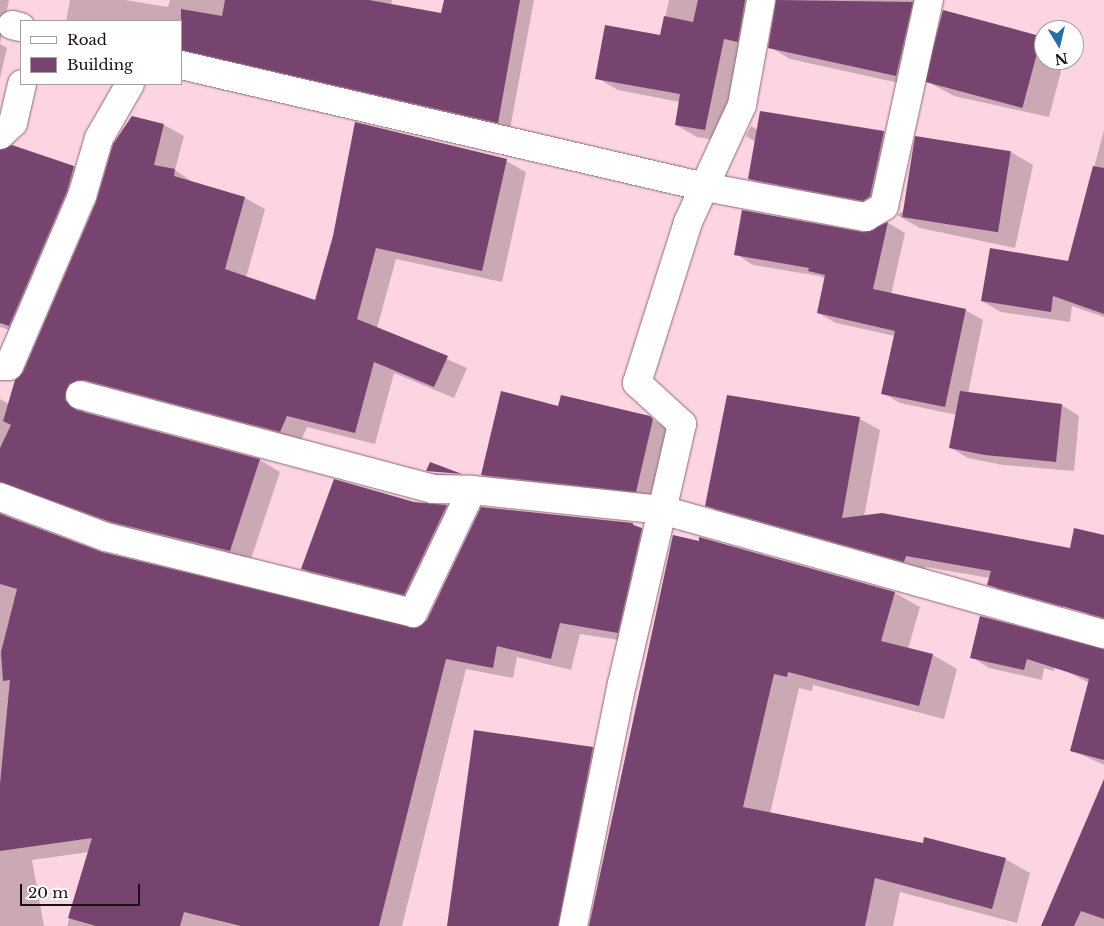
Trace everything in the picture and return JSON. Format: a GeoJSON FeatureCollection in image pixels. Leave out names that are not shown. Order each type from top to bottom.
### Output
{"type":"FeatureCollection","features":[{"type":"Feature","properties":{"kind":"street"},"geometry":{"type":"LineString","coordinates":[[573,926],[622,684],[682,424],[637,384],[688,222],[742,105],[761,0]]}},
{"type":"Feature","properties":{"kind":"street"},"geometry":{"type":"LineString","coordinates":[[182,65],[704,186],[838,214],[866,217],[884,206],[929,0]]}},
{"type":"Feature","properties":{"kind":"street"},"geometry":{"type":"LineString","coordinates":[[0,135],[13,123],[22,85]]}},
{"type":"Feature","properties":{"kind":"street"},"geometry":{"type":"LineString","coordinates":[[0,366],[9,366],[82,196],[99,138],[129,85]]}},
{"type":"Feature","properties":{"kind":"street"},"geometry":{"type":"LineString","coordinates":[[80,395],[433,489],[472,490],[662,510],[1104,634]]}},
{"type":"Feature","properties":{"kind":"street"},"geometry":{"type":"LineString","coordinates":[[0,497],[106,537],[413,613],[472,490]]}},
{"type":"Feature","properties":{"kind":"building"},"geometry":{"type":"Polygon","coordinates":[[[225,0],[369,0],[441,13],[444,0],[520,0],[498,123],[182,50],[181,9],[222,16],[225,0]]]}},
{"type":"Feature","properties":{"kind":"building"},"geometry":{"type":"Polygon","coordinates":[[[698,0],[745,0],[738,42],[724,39],[705,130],[675,125],[680,94],[595,79],[605,25],[660,35],[664,16],[693,22],[698,0]]]}},
{"type":"Feature","properties":{"kind":"building"},"geometry":{"type":"Polygon","coordinates":[[[776,0],[913,2],[896,76],[768,48],[776,0]]]}},
{"type":"Feature","properties":{"kind":"building"},"geometry":{"type":"Polygon","coordinates":[[[943,10],[1034,34],[1034,64],[1022,108],[924,81],[943,10]]]}},
{"type":"Feature","properties":{"kind":"building"},"geometry":{"type":"Polygon","coordinates":[[[760,111],[884,131],[870,196],[863,201],[748,179],[760,111]]]}},
{"type":"Feature","properties":{"kind":"building"},"geometry":{"type":"Polygon","coordinates":[[[132,116],[164,124],[154,165],[175,169],[174,176],[245,197],[225,269],[315,300],[333,236],[355,122],[507,159],[482,271],[376,248],[357,319],[448,356],[434,387],[374,362],[355,433],[287,416],[280,432],[84,380],[69,384],[65,400],[76,410],[260,459],[230,551],[111,522],[0,482],[0,448],[11,425],[3,421],[15,380],[23,372],[96,202],[113,144],[132,116]]]}},
{"type":"Feature","properties":{"kind":"building"},"geometry":{"type":"Polygon","coordinates":[[[915,136],[1011,151],[998,232],[902,217],[915,136]]]}},
{"type":"Feature","properties":{"kind":"building"},"geometry":{"type":"Polygon","coordinates":[[[12,145],[74,166],[67,191],[9,326],[0,323],[0,150],[12,145]]]}},
{"type":"Feature","properties":{"kind":"building"},"geometry":{"type":"Polygon","coordinates":[[[1093,166],[1104,168],[1104,314],[1053,296],[1051,312],[981,301],[990,248],[1068,261],[1093,166]]]}},
{"type":"Feature","properties":{"kind":"building"},"geometry":{"type":"Polygon","coordinates":[[[742,210],[863,232],[888,222],[873,289],[966,309],[945,407],[881,394],[895,331],[817,313],[825,275],[808,271],[809,268],[734,255],[742,210]]]}},
{"type":"Feature","properties":{"kind":"building"},"geometry":{"type":"Polygon","coordinates":[[[501,391],[558,406],[561,395],[650,416],[653,419],[636,492],[481,475],[501,391]]]}},
{"type":"Feature","properties":{"kind":"building"},"geometry":{"type":"Polygon","coordinates":[[[960,391],[1062,404],[1056,462],[985,455],[949,448],[960,391]]]}},
{"type":"Feature","properties":{"kind":"building"},"geometry":{"type":"Polygon","coordinates":[[[727,395],[860,417],[842,518],[882,513],[1070,548],[1074,528],[1104,535],[1104,618],[987,585],[991,571],[906,556],[904,562],[705,506],[727,395]]]}},
{"type":"Feature","properties":{"kind":"building"},"geometry":{"type":"Polygon","coordinates":[[[430,462],[462,474],[426,471],[430,462]]]}},
{"type":"Feature","properties":{"kind":"building"},"geometry":{"type":"Polygon","coordinates":[[[334,479],[414,502],[447,505],[404,595],[301,569],[334,479]]]}},
{"type":"Feature","properties":{"kind":"building"},"geometry":{"type":"Polygon","coordinates":[[[481,507],[633,523],[633,525],[642,528],[618,633],[560,623],[551,659],[497,646],[493,668],[446,659],[379,926],[241,926],[184,912],[180,926],[96,926],[68,918],[92,838],[0,851],[0,784],[10,680],[3,681],[1,652],[17,589],[0,584],[0,514],[102,552],[416,628],[427,620],[481,507]]]}},
{"type":"Feature","properties":{"kind":"building"},"geometry":{"type":"Polygon","coordinates":[[[673,535],[699,541],[699,537],[895,592],[881,641],[933,654],[919,706],[788,672],[787,677],[774,674],[743,807],[923,843],[924,837],[1006,858],[992,909],[875,878],[865,926],[589,926],[673,535]]]}},
{"type":"Feature","properties":{"kind":"building"},"geometry":{"type":"Polygon","coordinates":[[[980,616],[1104,649],[1104,760],[1070,751],[1089,679],[1027,659],[1024,670],[970,658],[980,616]]]}},
{"type":"Feature","properties":{"kind":"building"},"geometry":{"type":"Polygon","coordinates":[[[474,730],[593,747],[558,926],[447,926],[474,730]]]}},
{"type":"Feature","properties":{"kind":"building"},"geometry":{"type":"Polygon","coordinates":[[[1104,779],[1104,919],[1081,911],[1074,926],[1041,926],[1104,779]]]}}]}
